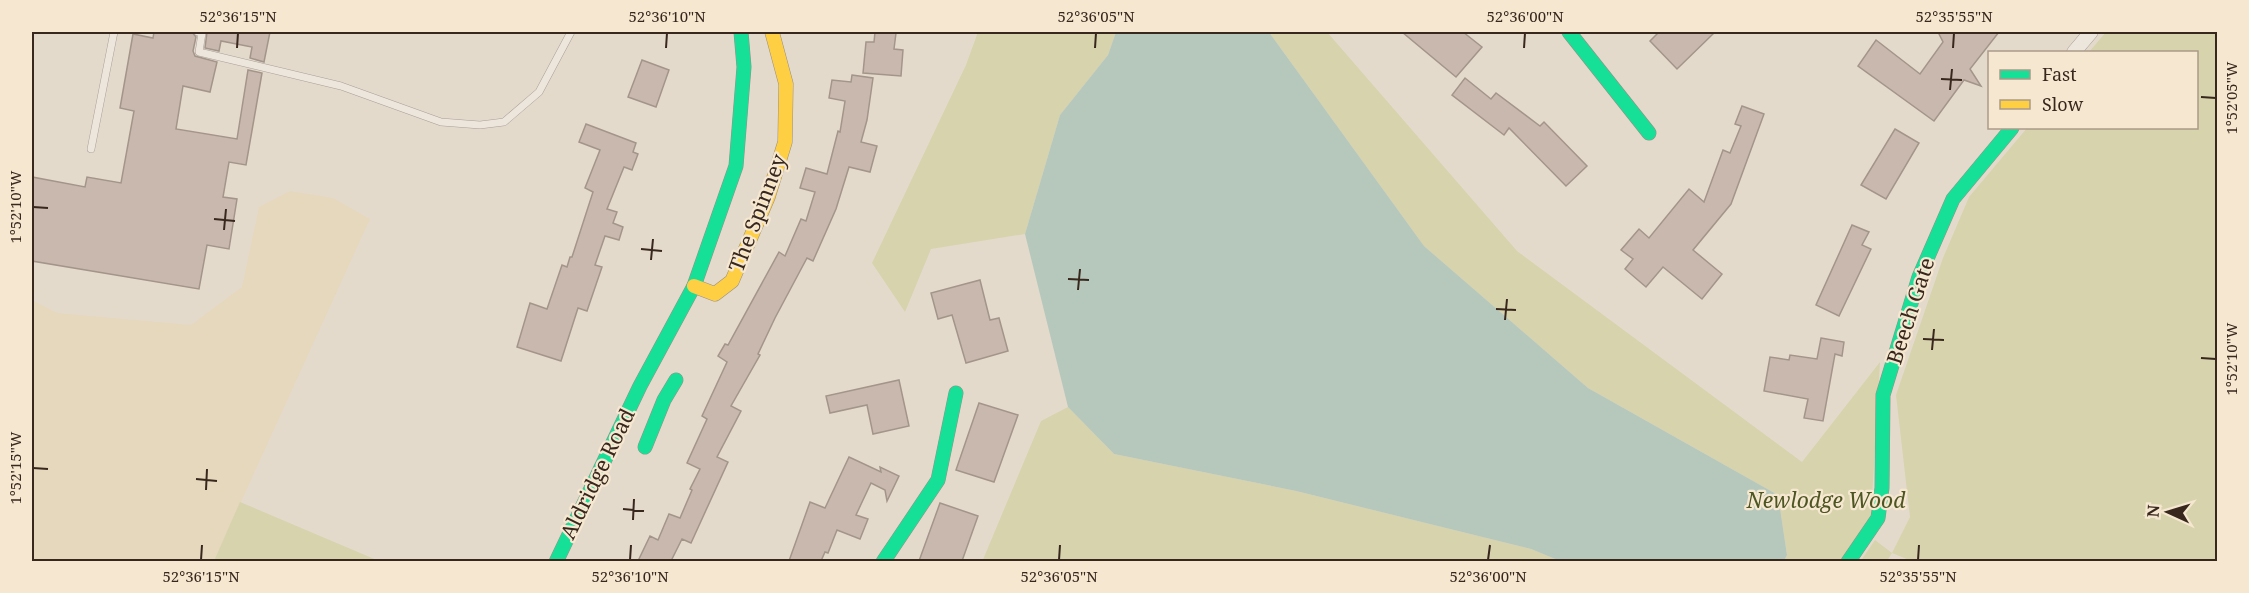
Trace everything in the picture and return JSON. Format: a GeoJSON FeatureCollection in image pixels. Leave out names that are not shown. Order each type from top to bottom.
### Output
{"type":"FeatureCollection","features":[{"type":"Feature","properties":{"kind":"street","name":"Aldridge Road"},"geometry":{"type":"LineString","coordinates":[[556,561],[640,386],[693,286],[736,166],[744,67],[741,32]]}},
{"type":"Feature","properties":{"kind":"street","name":"The Spinney"},"geometry":{"type":"LineString","coordinates":[[693,286],[715,294],[732,281],[768,197],[785,142],[786,84],[772,32]]}},
{"type":"Feature","properties":{"kind":"street"},"geometry":{"type":"LineString","coordinates":[[2075,51],[2091,32]]}},
{"type":"Feature","properties":{"kind":"street"},"geometry":{"type":"LineString","coordinates":[[1573,33],[1649,133]]}},
{"type":"Feature","properties":{"kind":"street","name":"Beech Gate"},"geometry":{"type":"LineString","coordinates":[[1848,561],[1878,518],[1882,488],[1883,395],[1919,277],[1953,199],[2011,129]]}},
{"type":"Feature","properties":{"kind":"street","name":"Aldridge Road"},"geometry":{"type":"LineString","coordinates":[[645,447],[664,400],[676,380]]}},
{"type":"Feature","properties":{"kind":"street","name":"Aldridge Road"},"geometry":{"type":"LineString","coordinates":[[640,386],[664,400]]}},
{"type":"Feature","properties":{"kind":"street"},"geometry":{"type":"LineString","coordinates":[[883,561],[938,480],[956,393]]}},
{"type":"Feature","properties":{"kind":"lane"},"geometry":{"type":"LineString","coordinates":[[91,149],[114,32]]}},
{"type":"Feature","properties":{"kind":"lane"},"geometry":{"type":"LineString","coordinates":[[198,32],[202,33],[199,52],[341,86],[441,122],[480,125],[504,122],[539,92],[571,32]]}},
{"type":"Feature","properties":{"kind":"shaded area"},"geometry":{"type":"Polygon","coordinates":[[[1116,32],[1269,32],[1424,246],[1588,388],[1778,495],[1787,555],[1784,561],[1560,561],[1531,549],[1296,491],[1114,454],[1068,407],[1025,234],[1060,115],[1108,55],[1116,32]]]}},
{"type":"Feature","properties":{"kind":"shaded area"},"geometry":{"type":"Polygon","coordinates":[[[290,191],[333,198],[370,219],[214,561],[32,561],[32,300],[57,313],[191,325],[242,287],[259,207],[290,191]]]}},
{"type":"Feature","properties":{"kind":"green space"},"geometry":{"type":"Polygon","coordinates":[[[978,32],[1116,32],[1108,55],[1060,115],[1025,234],[931,249],[905,312],[872,263],[966,65],[978,32]]]}},
{"type":"Feature","properties":{"kind":"green space","name":"Newlodge Wood"},"geometry":{"type":"Polygon","coordinates":[[[1269,32],[1327,32],[1517,251],[1802,462],[1880,362],[1871,515],[1840,561],[1784,561],[1787,555],[1778,495],[1588,388],[1424,246],[1269,32]]]}},
{"type":"Feature","properties":{"kind":"green space"},"geometry":{"type":"Polygon","coordinates":[[[2106,32],[2217,32],[2217,561],[1914,562],[1892,553],[1910,517],[1896,395],[1943,258],[1969,197],[2026,129],[2198,129],[2198,51],[2090,51],[2106,32]]]}},
{"type":"Feature","properties":{"kind":"green space"},"geometry":{"type":"Polygon","coordinates":[[[1068,407],[1114,454],[1296,491],[1531,549],[1560,561],[982,562],[1041,421],[1068,407]]]}},
{"type":"Feature","properties":{"kind":"green space"},"geometry":{"type":"Polygon","coordinates":[[[240,502],[379,561],[214,561],[240,502]]]}},
{"type":"Feature","properties":{"kind":"green space"},"geometry":{"type":"Polygon","coordinates":[[[1875,540],[1892,553],[1887,561],[1860,562],[1875,540]]]}},
{"type":"Feature","properties":{"kind":"building"},"geometry":{"type":"Polygon","coordinates":[[[154,32],[192,32],[196,37],[193,51],[195,56],[217,62],[210,92],[183,86],[176,129],[237,139],[248,70],[262,73],[246,165],[229,162],[223,197],[237,199],[229,249],[207,245],[199,289],[32,261],[32,177],[85,187],[87,177],[121,183],[134,111],[120,108],[133,34],[153,38],[154,32]]]}},
{"type":"Feature","properties":{"kind":"building"},"geometry":{"type":"Polygon","coordinates":[[[207,32],[270,32],[264,62],[250,58],[252,47],[221,41],[219,51],[205,48],[207,32]]]}},
{"type":"Feature","properties":{"kind":"building"},"geometry":{"type":"Polygon","coordinates":[[[875,32],[896,33],[894,49],[903,50],[901,76],[863,73],[866,42],[874,42],[875,32]]]}},
{"type":"Feature","properties":{"kind":"building"},"geometry":{"type":"Polygon","coordinates":[[[1402,32],[1463,32],[1482,47],[1456,77],[1402,32]]]}},
{"type":"Feature","properties":{"kind":"building"},"geometry":{"type":"Polygon","coordinates":[[[1659,32],[1715,32],[1677,69],[1650,41],[1659,32]]]}},
{"type":"Feature","properties":{"kind":"building"},"geometry":{"type":"Polygon","coordinates":[[[1938,32],[1999,32],[1970,69],[1981,86],[1964,80],[1934,121],[1858,66],[1876,40],[1920,74],[1943,42],[1938,32]]]}},
{"type":"Feature","properties":{"kind":"building"},"geometry":{"type":"Polygon","coordinates":[[[642,60],[669,70],[656,107],[628,97],[642,60]]]}},
{"type":"Feature","properties":{"kind":"building"},"geometry":{"type":"Polygon","coordinates":[[[852,75],[873,78],[867,120],[861,142],[877,146],[870,172],[849,167],[836,209],[813,261],[807,258],[775,318],[758,354],[760,355],[731,406],[741,411],[717,457],[728,462],[691,543],[682,539],[671,561],[638,561],[650,536],[658,540],[669,514],[680,518],[700,469],[687,463],[707,419],[702,416],[727,362],[718,356],[725,344],[728,345],[779,252],[785,256],[801,219],[806,221],[815,192],[800,188],[806,168],[827,174],[838,131],[840,132],[845,101],[829,98],[832,80],[851,82],[852,75]]]}},
{"type":"Feature","properties":{"kind":"building"},"geometry":{"type":"Polygon","coordinates":[[[1465,78],[1491,99],[1496,93],[1540,126],[1544,122],[1587,166],[1566,186],[1509,128],[1504,135],[1452,95],[1465,78]]]}},
{"type":"Feature","properties":{"kind":"building"},"geometry":{"type":"Polygon","coordinates":[[[1742,106],[1764,114],[1731,204],[1693,250],[1722,274],[1702,299],[1663,267],[1646,287],[1625,269],[1633,259],[1621,250],[1639,229],[1649,238],[1689,189],[1704,202],[1723,150],[1730,153],[1741,126],[1735,124],[1742,106]]]}},
{"type":"Feature","properties":{"kind":"building"},"geometry":{"type":"Polygon","coordinates":[[[586,124],[636,143],[633,152],[638,154],[632,170],[624,167],[607,209],[617,212],[613,223],[623,227],[619,240],[605,236],[595,265],[602,267],[587,311],[578,308],[561,361],[517,347],[530,303],[547,309],[562,265],[567,267],[572,257],[593,192],[585,188],[600,150],[579,142],[586,124]]]}},
{"type":"Feature","properties":{"kind":"building"},"geometry":{"type":"Polygon","coordinates":[[[1895,129],[1919,143],[1886,199],[1861,185],[1895,129]]]}},
{"type":"Feature","properties":{"kind":"building"},"geometry":{"type":"Polygon","coordinates":[[[1852,225],[1869,232],[1862,245],[1871,249],[1839,316],[1816,305],[1852,225]]]}},
{"type":"Feature","properties":{"kind":"building"},"geometry":{"type":"Polygon","coordinates":[[[980,280],[990,320],[999,318],[1008,351],[966,363],[952,315],[938,319],[931,293],[980,280]]]}},
{"type":"Feature","properties":{"kind":"building"},"geometry":{"type":"Polygon","coordinates":[[[1821,338],[1844,342],[1842,356],[1835,354],[1823,421],[1804,418],[1808,399],[1764,391],[1770,357],[1789,360],[1790,355],[1817,359],[1821,338]]]}},
{"type":"Feature","properties":{"kind":"building"},"geometry":{"type":"Polygon","coordinates":[[[899,380],[909,426],[873,434],[867,405],[830,413],[826,396],[899,380]]]}},
{"type":"Feature","properties":{"kind":"building"},"geometry":{"type":"Polygon","coordinates":[[[979,403],[1018,415],[994,482],[956,470],[979,403]]]}},
{"type":"Feature","properties":{"kind":"building"},"geometry":{"type":"Polygon","coordinates":[[[849,457],[881,472],[880,467],[899,476],[887,501],[885,490],[871,483],[856,515],[868,519],[860,539],[837,530],[828,553],[825,552],[821,561],[789,561],[810,502],[825,508],[849,457]]]}},
{"type":"Feature","properties":{"kind":"building"},"geometry":{"type":"Polygon","coordinates":[[[940,503],[978,516],[962,561],[919,561],[940,503]]]}},
{"type":"Feature","properties":{"kind":"traffic: fast"},"geometry":{"type":"LineString","coordinates":[[556,562],[640,386],[694,286],[736,166],[744,67],[741,32]]}},
{"type":"Feature","properties":{"kind":"traffic: fast"},"geometry":{"type":"LineString","coordinates":[[1569,32],[1649,133]]}},
{"type":"Feature","properties":{"kind":"traffic: fast"},"geometry":{"type":"LineString","coordinates":[[1848,562],[1878,518],[1882,488],[1883,395],[1919,277],[1953,199],[2011,129]]}},
{"type":"Feature","properties":{"kind":"traffic: fast"},"geometry":{"type":"LineString","coordinates":[[645,447],[664,400],[676,380]]}},
{"type":"Feature","properties":{"kind":"traffic: fast"},"geometry":{"type":"LineString","coordinates":[[883,562],[938,480],[956,393]]}},
{"type":"Feature","properties":{"kind":"traffic: slow"},"geometry":{"type":"LineString","coordinates":[[694,286],[715,294],[732,281],[768,197],[785,142],[786,84],[772,32]]}}]}
